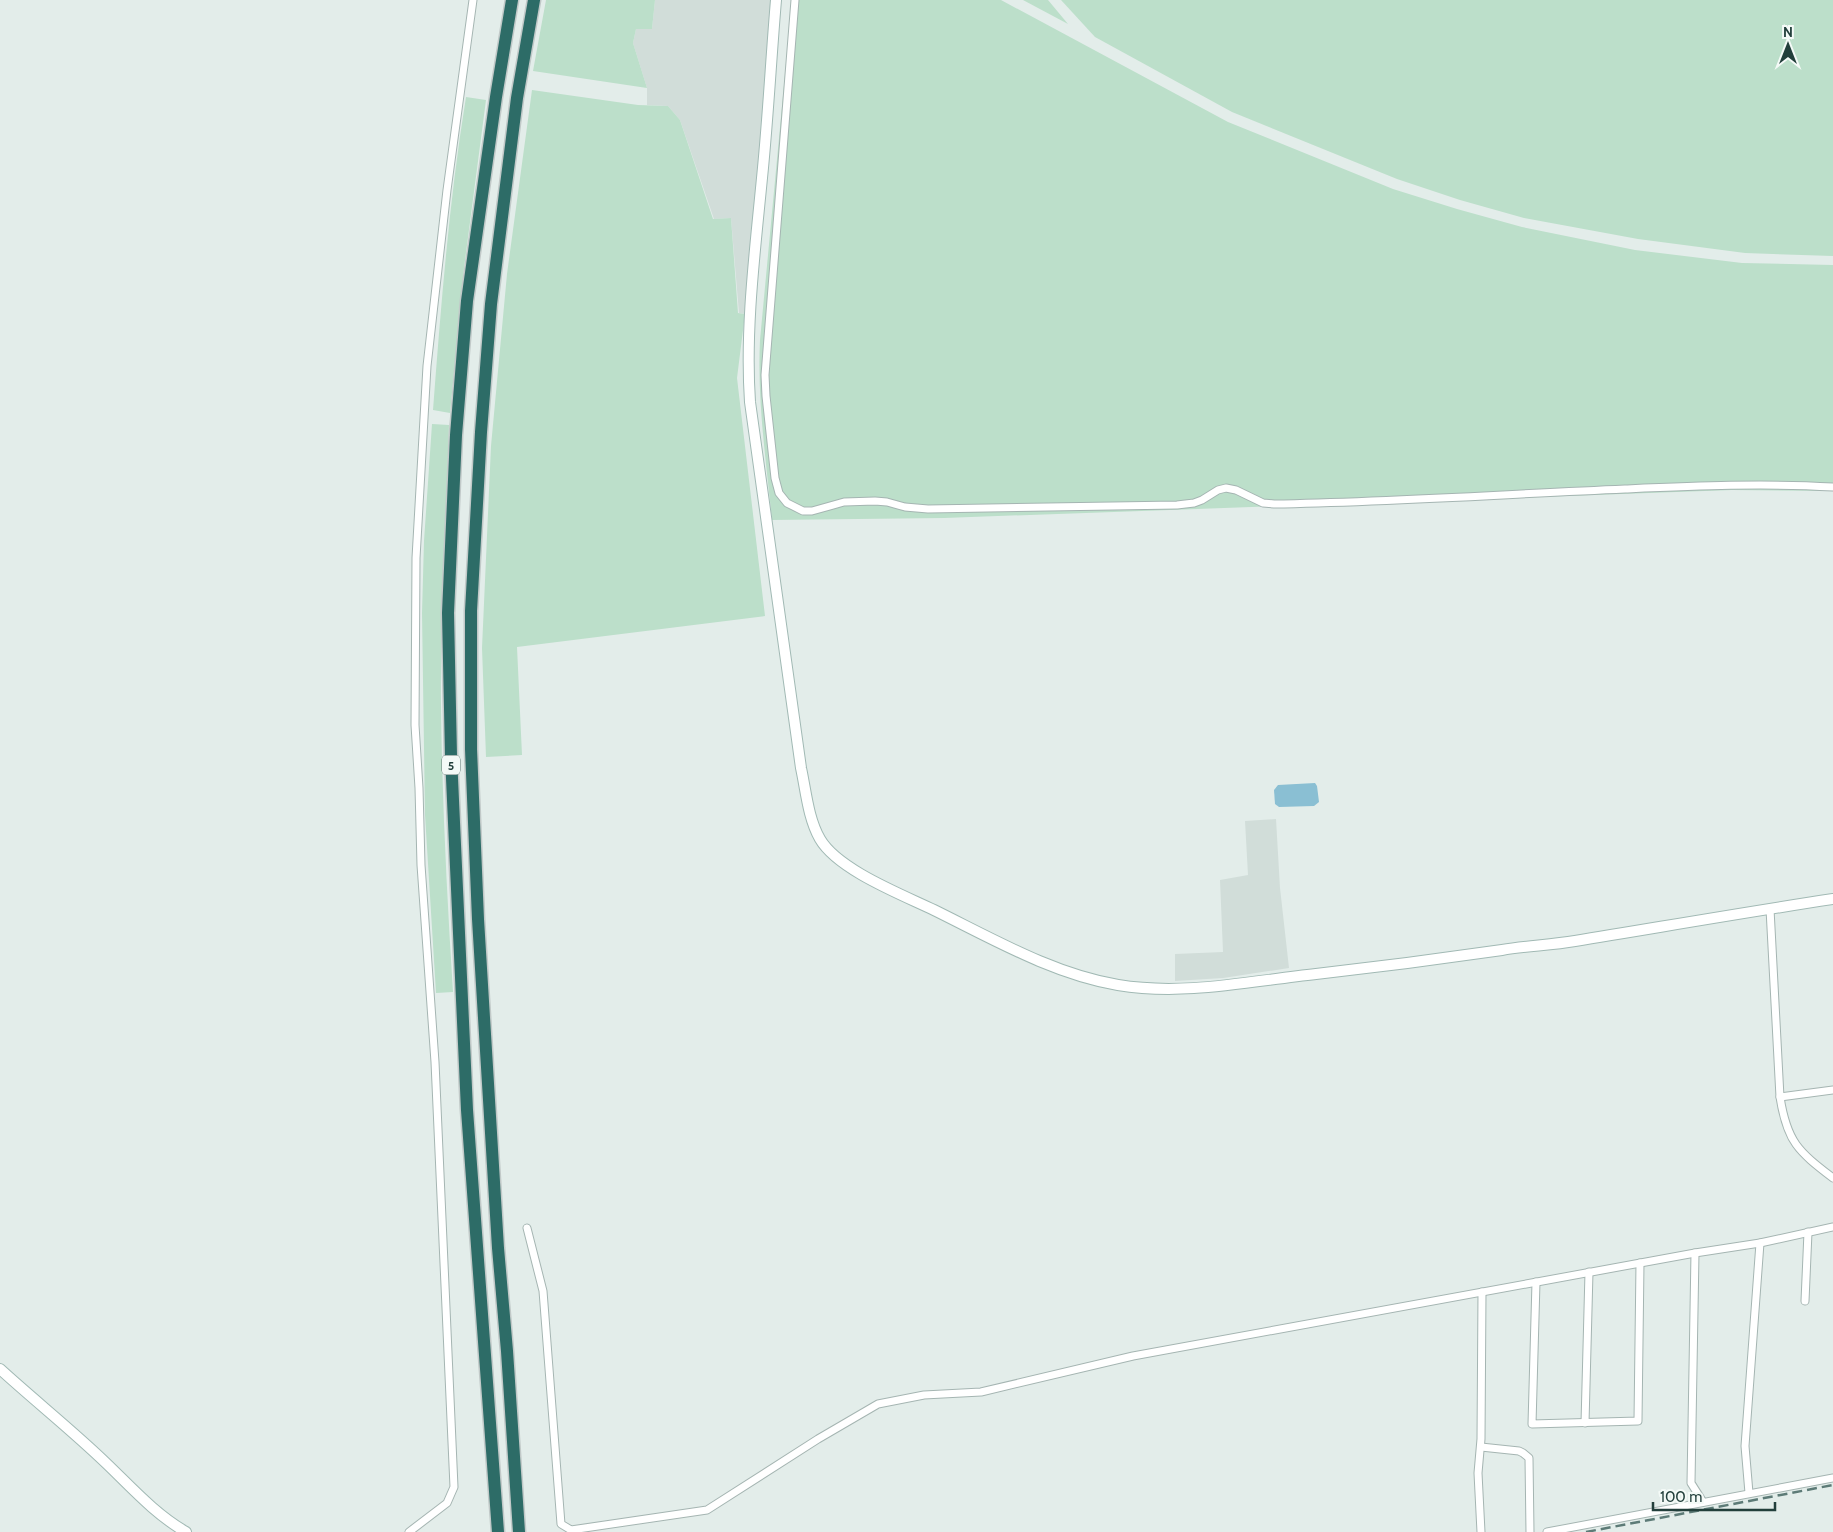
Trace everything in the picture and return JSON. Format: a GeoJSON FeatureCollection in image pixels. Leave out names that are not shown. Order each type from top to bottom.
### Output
{"type":"FeatureCollection","features":[{"type":"Feature","properties":{"kind":"highway","name":"5"},"geometry":{"type":"LineString","coordinates":[[498,1532],[467,1110],[451,756],[448,613],[456,435],[468,301],[512,0]]}},
{"type":"Feature","properties":{"kind":"highway","name":"5"},"geometry":{"type":"LineString","coordinates":[[519,1532],[498,1248],[478,919],[471,749],[470,611],[491,304],[517,98],[534,0]]}},
{"type":"Feature","properties":{"kind":"street"},"geometry":{"type":"LineString","coordinates":[[409,1532],[447,1503],[454,1487],[434,1062],[421,865],[415,725],[416,567],[427,366],[447,190],[473,0]]}},
{"type":"Feature","properties":{"kind":"street"},"geometry":{"type":"LineString","coordinates":[[776,0],[754,257],[748,384],[762,499],[801,768],[809,809],[820,840],[836,856],[863,876],[1042,962],[1077,975],[1116,985],[1146,989],[1225,986],[1416,963],[1573,942],[1833,899]]}},
{"type":"Feature","properties":{"kind":"street"},"geometry":{"type":"LineString","coordinates":[[795,0],[765,375],[777,485],[783,500],[794,508],[812,511],[844,502],[875,501],[928,509],[1177,505],[1194,503],[1218,490],[1226,488],[1236,490],[1263,503],[1274,504],[1445,499],[1730,484],[1833,487]]}},
{"type":"Feature","properties":{"kind":"street"},"geometry":{"type":"LineString","coordinates":[[1770,909],[1780,1097],[1789,1134],[1802,1153],[1833,1178]]}},
{"type":"Feature","properties":{"kind":"street"},"geometry":{"type":"LineString","coordinates":[[1780,1097],[1833,1090]]}},
{"type":"Feature","properties":{"kind":"street"},"geometry":{"type":"LineString","coordinates":[[527,1228],[543,1291],[560,1524],[571,1530],[707,1510],[818,1439],[878,1404],[924,1395],[981,1392],[1133,1356],[1589,1272],[1760,1243],[1833,1227]]}},
{"type":"Feature","properties":{"kind":"street"},"geometry":{"type":"LineString","coordinates":[[1805,1301],[1808,1232]]}},
{"type":"Feature","properties":{"kind":"street"},"geometry":{"type":"LineString","coordinates":[[1750,1493],[1745,1446],[1760,1243]]}},
{"type":"Feature","properties":{"kind":"street"},"geometry":{"type":"LineString","coordinates":[[1695,1253],[1691,1483],[1703,1502]]}},
{"type":"Feature","properties":{"kind":"street"},"geometry":{"type":"LineString","coordinates":[[1536,1282],[1532,1424],[1638,1421],[1640,1263]]}},
{"type":"Feature","properties":{"kind":"street"},"geometry":{"type":"LineString","coordinates":[[1585,1423],[1589,1272]]}},
{"type":"Feature","properties":{"kind":"street"},"geometry":{"type":"LineString","coordinates":[[1481,1532],[1478,1485],[1481,1446],[1482,1292]]}},
{"type":"Feature","properties":{"kind":"street"},"geometry":{"type":"LineString","coordinates":[[0,1369],[108,1464],[135,1492],[163,1516],[186,1532]]}},
{"type":"Feature","properties":{"kind":"street"},"geometry":{"type":"LineString","coordinates":[[1481,1446],[1519,1451],[1527,1455],[1529,1462],[1530,1532]]}},
{"type":"Feature","properties":{"kind":"street"},"geometry":{"type":"LineString","coordinates":[[1547,1532],[1833,1478]]}},
{"type":"Feature","properties":{"kind":"shaded area"},"geometry":{"type":"Polygon","coordinates":[[[655,0],[773,0],[765,109],[745,314],[739,313],[731,218],[714,219],[680,120],[668,106],[647,105],[647,88],[633,43],[636,29],[652,29],[655,0]]]}},
{"type":"Feature","properties":{"kind":"shaded area"},"geometry":{"type":"Polygon","coordinates":[[[1276,819],[1280,888],[1289,968],[1223,978],[1175,981],[1175,954],[1223,952],[1220,880],[1248,875],[1245,821],[1276,819]]]}},
{"type":"Feature","properties":{"kind":"green space"},"geometry":{"type":"Polygon","coordinates":[[[546,0],[655,0],[652,29],[636,29],[633,43],[647,88],[533,71],[546,0]]]}},
{"type":"Feature","properties":{"kind":"green space"},"geometry":{"type":"Polygon","coordinates":[[[792,0],[1001,0],[1228,122],[1393,189],[1522,227],[1635,250],[1742,263],[1833,265],[1833,491],[1732,490],[944,518],[772,520],[761,408],[759,362],[792,0]]]}},
{"type":"Feature","properties":{"kind":"green space"},"geometry":{"type":"Polygon","coordinates":[[[1023,0],[1048,0],[1068,24],[1023,0]]]}},
{"type":"Feature","properties":{"kind":"green space"},"geometry":{"type":"Polygon","coordinates":[[[1061,0],[1833,0],[1833,256],[1745,253],[1638,239],[1524,218],[1460,200],[1397,179],[1232,112],[1095,37],[1061,0]]]}},
{"type":"Feature","properties":{"kind":"green space"},"geometry":{"type":"Polygon","coordinates":[[[532,90],[638,105],[668,106],[680,120],[713,219],[731,218],[738,313],[745,314],[737,378],[765,616],[517,647],[522,755],[486,757],[482,648],[491,446],[507,274],[532,90]]]}},
{"type":"Feature","properties":{"kind":"green space"},"geometry":{"type":"Polygon","coordinates":[[[466,97],[486,100],[464,268],[450,413],[433,410],[450,214],[466,97]]]}},
{"type":"Feature","properties":{"kind":"green space"},"geometry":{"type":"Polygon","coordinates":[[[432,424],[449,425],[442,600],[441,705],[445,848],[453,992],[436,993],[425,815],[422,613],[424,541],[432,424]]]}},
{"type":"Feature","properties":{"kind":"water"},"geometry":{"type":"Polygon","coordinates":[[[1315,783],[1319,802],[1314,806],[1279,807],[1275,804],[1274,790],[1278,785],[1315,783]]]}},
{"type":"Feature","properties":{"kind":"railway"},"geometry":{"type":"LineString","coordinates":[[1586,1532],[1833,1485]]}}]}
